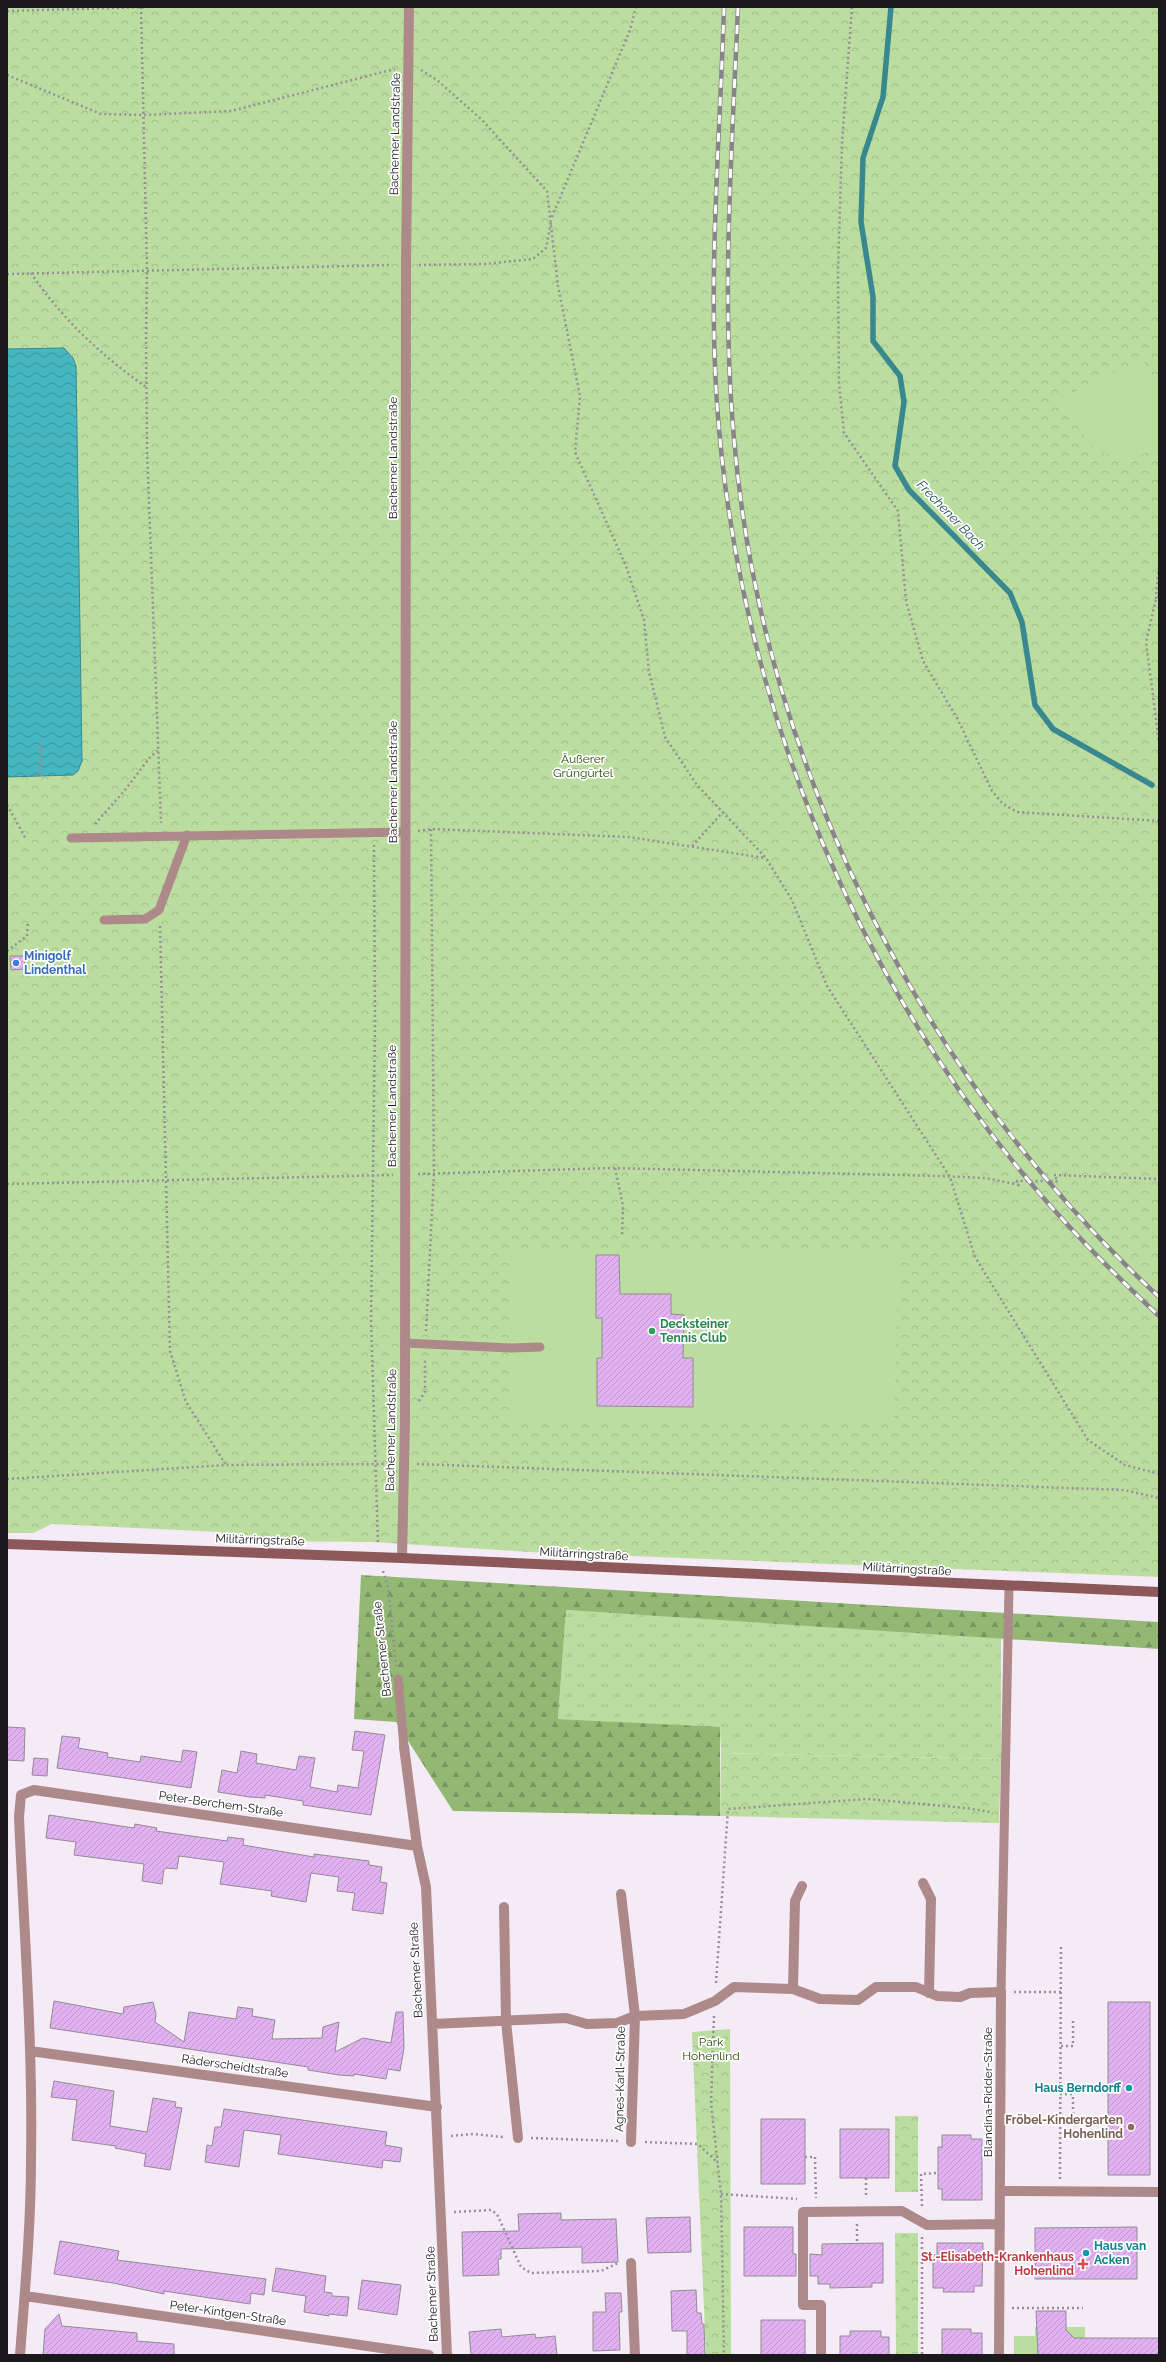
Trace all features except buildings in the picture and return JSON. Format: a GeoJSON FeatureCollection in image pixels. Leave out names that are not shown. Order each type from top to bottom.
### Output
{"type":"FeatureCollection","features":[{"type":"Feature","properties":{"kind":"main road","name":"Militärringstraße"},"geometry":{"type":"LineString","coordinates":[[7,1544],[379,1557],[1009,1587],[1159,1592]]}},
{"type":"Feature","properties":{"kind":"street","name":"Bachemer Landstraße"},"geometry":{"type":"LineString","coordinates":[[402,1558],[405,1420],[404,1174],[406,832],[406,265],[409,7]]}},
{"type":"Feature","properties":{"kind":"street","name":"Bachemer Straße"},"geometry":{"type":"LineString","coordinates":[[404,1747],[418,1846],[426,1887],[448,2355]]}},
{"type":"Feature","properties":{"kind":"street","name":"Peter-Berchem-Straße"},"geometry":{"type":"LineString","coordinates":[[30,2051],[19,1817],[21,1795],[34,1790],[418,1846]]}},
{"type":"Feature","properties":{"kind":"street"},"geometry":{"type":"LineString","coordinates":[[923,1883],[931,1899],[929,1993]]}},
{"type":"Feature","properties":{"kind":"street"},"geometry":{"type":"LineString","coordinates":[[793,1989],[795,1901],[802,1886]]}},
{"type":"Feature","properties":{"kind":"street","name":"Agnes-Karll-Straße"},"geometry":{"type":"LineString","coordinates":[[621,1894],[634,2016],[631,2142]]}},
{"type":"Feature","properties":{"kind":"street"},"geometry":{"type":"LineString","coordinates":[[504,1907],[506,2021],[518,2138]]}},
{"type":"Feature","properties":{"kind":"street","name":"Agnes-Karll-Straße"},"geometry":{"type":"LineString","coordinates":[[432,2024],[566,2018],[587,2024],[617,2022],[634,2016],[684,2014],[715,2001],[734,1987],[793,1989],[820,2000],[858,2000],[876,1987],[916,1987],[937,1996],[960,1997],[970,1993],[1001,1992]]}},
{"type":"Feature","properties":{"kind":"street","name":"Blandina-Ridder-Straße"},"geometry":{"type":"LineString","coordinates":[[1000,2355],[1001,1992]]}},
{"type":"Feature","properties":{"kind":"street","name":"Räderscheidtstraße"},"geometry":{"type":"LineString","coordinates":[[30,2051],[437,2108]]}},
{"type":"Feature","properties":{"kind":"street"},"geometry":{"type":"LineString","coordinates":[[20,2355],[32,2158],[30,2051]]}},
{"type":"Feature","properties":{"kind":"street"},"geometry":{"type":"LineString","coordinates":[[1000,2191],[1159,2192]]}},
{"type":"Feature","properties":{"kind":"street"},"geometry":{"type":"LineString","coordinates":[[821,2355],[821,2305],[803,2305],[803,2212],[902,2211],[927,2225],[1000,2224]]}},
{"type":"Feature","properties":{"kind":"street"},"geometry":{"type":"LineString","coordinates":[[631,2262],[635,2355]]}},
{"type":"Feature","properties":{"kind":"street","name":"Peter-Kintgen-Straße"},"geometry":{"type":"LineString","coordinates":[[24,2296],[429,2355]]}},
{"type":"Feature","properties":{"kind":"lane"},"geometry":{"type":"LineString","coordinates":[[71,838],[92,836],[406,832]]}},
{"type":"Feature","properties":{"kind":"lane"},"geometry":{"type":"LineString","coordinates":[[104,920],[146,919],[159,910],[187,835]]}},
{"type":"Feature","properties":{"kind":"lane"},"geometry":{"type":"LineString","coordinates":[[405,1343],[511,1348],[540,1347]]}},
{"type":"Feature","properties":{"kind":"lane"},"geometry":{"type":"LineString","coordinates":[[1001,1992],[1009,1587]]}},
{"type":"Feature","properties":{"kind":"lane","name":"Bachemer Straße"},"geometry":{"type":"LineString","coordinates":[[398,1679],[404,1747]]}},
{"type":"Feature","properties":{"kind":"path"},"geometry":{"type":"LineString","coordinates":[[141,7],[147,271],[146,387],[162,836]]}},
{"type":"Feature","properties":{"kind":"path"},"geometry":{"type":"LineString","coordinates":[[7,11],[152,7]]}},
{"type":"Feature","properties":{"kind":"path"},"geometry":{"type":"LineString","coordinates":[[7,274],[485,264],[533,259],[546,248],[551,218],[630,30],[636,7]]}},
{"type":"Feature","properties":{"kind":"path"},"geometry":{"type":"LineString","coordinates":[[852,7],[842,143],[838,271],[839,383],[844,433],[898,511],[906,601],[923,661],[957,718],[992,791],[1003,804],[1018,812],[1159,821]]}},
{"type":"Feature","properties":{"kind":"path"},"geometry":{"type":"LineString","coordinates":[[7,75],[101,114],[144,115],[231,110],[386,70],[416,67],[437,80],[481,119],[547,191],[558,286],[580,396],[575,452],[626,566],[644,620],[649,672],[665,737],[697,785],[766,858],[792,900],[827,986],[950,1177],[975,1257],[1088,1440],[1125,1465],[1159,1474]]}},
{"type":"Feature","properties":{"kind":"path"},"geometry":{"type":"LineString","coordinates":[[31,273],[45,294],[81,332],[115,365],[146,387]]}},
{"type":"Feature","properties":{"kind":"path"},"geometry":{"type":"LineString","coordinates":[[1159,565],[1156,599],[1146,642],[1159,742]]}},
{"type":"Feature","properties":{"kind":"path"},"geometry":{"type":"LineString","coordinates":[[1156,599],[1159,596]]}},
{"type":"Feature","properties":{"kind":"path"},"geometry":{"type":"LineString","coordinates":[[40,744],[41,776]]}},
{"type":"Feature","properties":{"kind":"path"},"geometry":{"type":"LineString","coordinates":[[92,836],[95,824],[125,790],[150,756],[158,751]]}},
{"type":"Feature","properties":{"kind":"path"},"geometry":{"type":"LineString","coordinates":[[7,805],[26,839]]}},
{"type":"Feature","properties":{"kind":"path"},"geometry":{"type":"LineString","coordinates":[[692,847],[723,812]]}},
{"type":"Feature","properties":{"kind":"path"},"geometry":{"type":"LineString","coordinates":[[406,832],[431,829],[629,837],[766,858]]}},
{"type":"Feature","properties":{"kind":"path"},"geometry":{"type":"LineString","coordinates":[[405,1420],[425,1392],[425,1344],[430,1280],[434,1173],[431,829]]}},
{"type":"Feature","properties":{"kind":"path"},"geometry":{"type":"LineString","coordinates":[[374,832],[374,1177],[370,1320],[379,1557]]}},
{"type":"Feature","properties":{"kind":"path"},"geometry":{"type":"LineString","coordinates":[[159,910],[170,1351],[186,1402],[226,1465]]}},
{"type":"Feature","properties":{"kind":"path"},"geometry":{"type":"LineString","coordinates":[[7,951],[27,936],[28,921]]}},
{"type":"Feature","properties":{"kind":"path"},"geometry":{"type":"LineString","coordinates":[[615,1168],[623,1206],[622,1237]]}},
{"type":"Feature","properties":{"kind":"path"},"geometry":{"type":"LineString","coordinates":[[7,1184],[374,1177],[404,1174],[615,1168],[985,1178],[1019,1185],[1017,1181],[1058,1180],[1054,1175],[1159,1179]]}},
{"type":"Feature","properties":{"kind":"path"},"geometry":{"type":"LineString","coordinates":[[7,1479],[226,1465],[404,1464],[1124,1490],[1159,1498]]}},
{"type":"Feature","properties":{"kind":"path","name":"Bachemer Straße"},"geometry":{"type":"LineString","coordinates":[[388,1587],[398,1679]]}},
{"type":"Feature","properties":{"kind":"path"},"geometry":{"type":"LineString","coordinates":[[724,2355],[721,2194],[719,2163],[711,2103],[715,2001],[728,1809],[867,1799],[966,1808],[1005,1815]]}},
{"type":"Feature","properties":{"kind":"path"},"geometry":{"type":"LineString","coordinates":[[1060,2192],[1061,1945]]}},
{"type":"Feature","properties":{"kind":"path"},"geometry":{"type":"LineString","coordinates":[[1001,1992],[1061,1992]]}},
{"type":"Feature","properties":{"kind":"path"},"geometry":{"type":"LineString","coordinates":[[1061,2046],[1073,2046],[1073,2018]]}},
{"type":"Feature","properties":{"kind":"path"},"geometry":{"type":"LineString","coordinates":[[1060,2094],[1073,2094],[1073,2091]]}},
{"type":"Feature","properties":{"kind":"path"},"geometry":{"type":"LineString","coordinates":[[1073,2096],[1073,2119]]}},
{"type":"Feature","properties":{"kind":"path"},"geometry":{"type":"LineString","coordinates":[[1060,2119],[1107,2118]]}},
{"type":"Feature","properties":{"kind":"path"},"geometry":{"type":"LineString","coordinates":[[438,2136],[473,2134],[518,2138],[698,2144],[719,2163]]}},
{"type":"Feature","properties":{"kind":"path"},"geometry":{"type":"LineString","coordinates":[[805,2157],[815,2157],[816,2212]]}},
{"type":"Feature","properties":{"kind":"path"},"geometry":{"type":"LineString","coordinates":[[922,2355],[921,2174],[938,2173]]}},
{"type":"Feature","properties":{"kind":"path"},"geometry":{"type":"LineString","coordinates":[[857,2244],[866,2178]]}},
{"type":"Feature","properties":{"kind":"path"},"geometry":{"type":"LineString","coordinates":[[721,2194],[803,2199],[803,2212]]}},
{"type":"Feature","properties":{"kind":"path"},"geometry":{"type":"LineString","coordinates":[[442,2213],[491,2210],[497,2214],[521,2267],[531,2273],[602,2271],[614,2264],[631,2262]]}},
{"type":"Feature","properties":{"kind":"path"},"geometry":{"type":"LineString","coordinates":[[999,2308],[1084,2308]]}},
{"type":"Feature","properties":{"kind":"green space","name":"Äußerer Grüngürtel"},"geometry":{"type":"Polygon","coordinates":[[[7,7],[1159,7],[1159,1577],[530,1552],[373,1542],[248,1541],[219,1532],[52,1524],[33,1533],[7,1533],[7,7]]]}},
{"type":"Feature","properties":{"kind":"green space"},"geometry":{"type":"Polygon","coordinates":[[[1142,359],[1159,385],[1159,449],[1129,458],[1097,452],[1058,400],[1142,359]]]}},
{"type":"Feature","properties":{"kind":"green space"},"geometry":{"type":"Polygon","coordinates":[[[899,1251],[894,1422],[512,1422],[512,1253],[899,1251]]]}},
{"type":"Feature","properties":{"kind":"green space"},"geometry":{"type":"Polygon","coordinates":[[[361,1575],[1159,1622],[1159,1649],[566,1610],[558,1719],[720,1727],[720,1816],[453,1811],[396,1722],[354,1719],[361,1575]]]}},
{"type":"Feature","properties":{"kind":"green space"},"geometry":{"type":"Polygon","coordinates":[[[566,1610],[1001,1638],[1001,1759],[721,1753],[720,1728],[558,1719],[566,1610]]]}},
{"type":"Feature","properties":{"kind":"green space"},"geometry":{"type":"Polygon","coordinates":[[[721,1753],[1001,1759],[999,1823],[720,1816],[721,1753]]]}},
{"type":"Feature","properties":{"kind":"green space","name":"Park Hohenlind"},"geometry":{"type":"Polygon","coordinates":[[[730,2029],[731,2355],[706,2355],[692,2032],[730,2029]]]}},
{"type":"Feature","properties":{"kind":"green space"},"geometry":{"type":"Polygon","coordinates":[[[895,2116],[918,2116],[918,2192],[895,2192],[895,2116]]]}},
{"type":"Feature","properties":{"kind":"green space"},"geometry":{"type":"Polygon","coordinates":[[[895,2233],[918,2233],[918,2355],[896,2355],[895,2233]]]}},
{"type":"Feature","properties":{"kind":"green space"},"geometry":{"type":"Polygon","coordinates":[[[1035,2327],[1085,2327],[1085,2338],[1038,2339],[1038,2355],[1014,2355],[1014,2336],[1035,2336],[1035,2327]]]}},
{"type":"Feature","properties":{"kind":"water"},"geometry":{"type":"Polygon","coordinates":[[[64,348],[73,358],[76,366],[82,761],[78,771],[73,775],[7,777],[7,349],[64,348]]]}},
{"type":"Feature","properties":{"kind":"waterway","name":"Frechener Bach"},"geometry":{"type":"LineString","coordinates":[[891,7],[883,97],[863,158],[861,222],[873,297],[873,341],[900,376],[904,402],[895,466],[909,490],[1010,593],[1022,622],[1035,705],[1053,729],[1152,785]]}},
{"type":"Feature","properties":{"kind":"railway"},"geometry":{"type":"LineString","coordinates":[[724,7],[714,256],[717,404],[729,509],[748,614],[776,717],[812,817],[855,914],[906,1008],[964,1097],[1029,1181],[1092,1250],[1159,1316]]}},
{"type":"Feature","properties":{"kind":"railway"},"geometry":{"type":"LineString","coordinates":[[738,7],[729,223],[728,331],[730,385],[734,439],[750,560],[779,679],[818,795],[867,907],[927,1014],[996,1115],[1073,1210],[1159,1297]]}},
{"type":"Feature","properties":{"kind":"place","name":"Minigolf Lindenthal"},"geometry":{"type":"Point","coordinates":[16,963]}},
{"type":"Feature","properties":{"kind":"place","name":"Decksteiner Tennis Club"},"geometry":{"type":"Point","coordinates":[652,1331]}},
{"type":"Feature","properties":{"kind":"place","name":"Haus Berndorff"},"geometry":{"type":"Point","coordinates":[1129,2088]}},
{"type":"Feature","properties":{"kind":"place","name":"Fröbel-Kindergarten Hohenlind"},"geometry":{"type":"Point","coordinates":[1131,2127]}},
{"type":"Feature","properties":{"kind":"place","name":"Haus van Acken"},"geometry":{"type":"Point","coordinates":[1086,2253]}},
{"type":"Feature","properties":{"kind":"place","name":"St.-Elisabeth-Krankenhaus Hohenlind"},"geometry":{"type":"Point","coordinates":[1083,2264]}}]}
